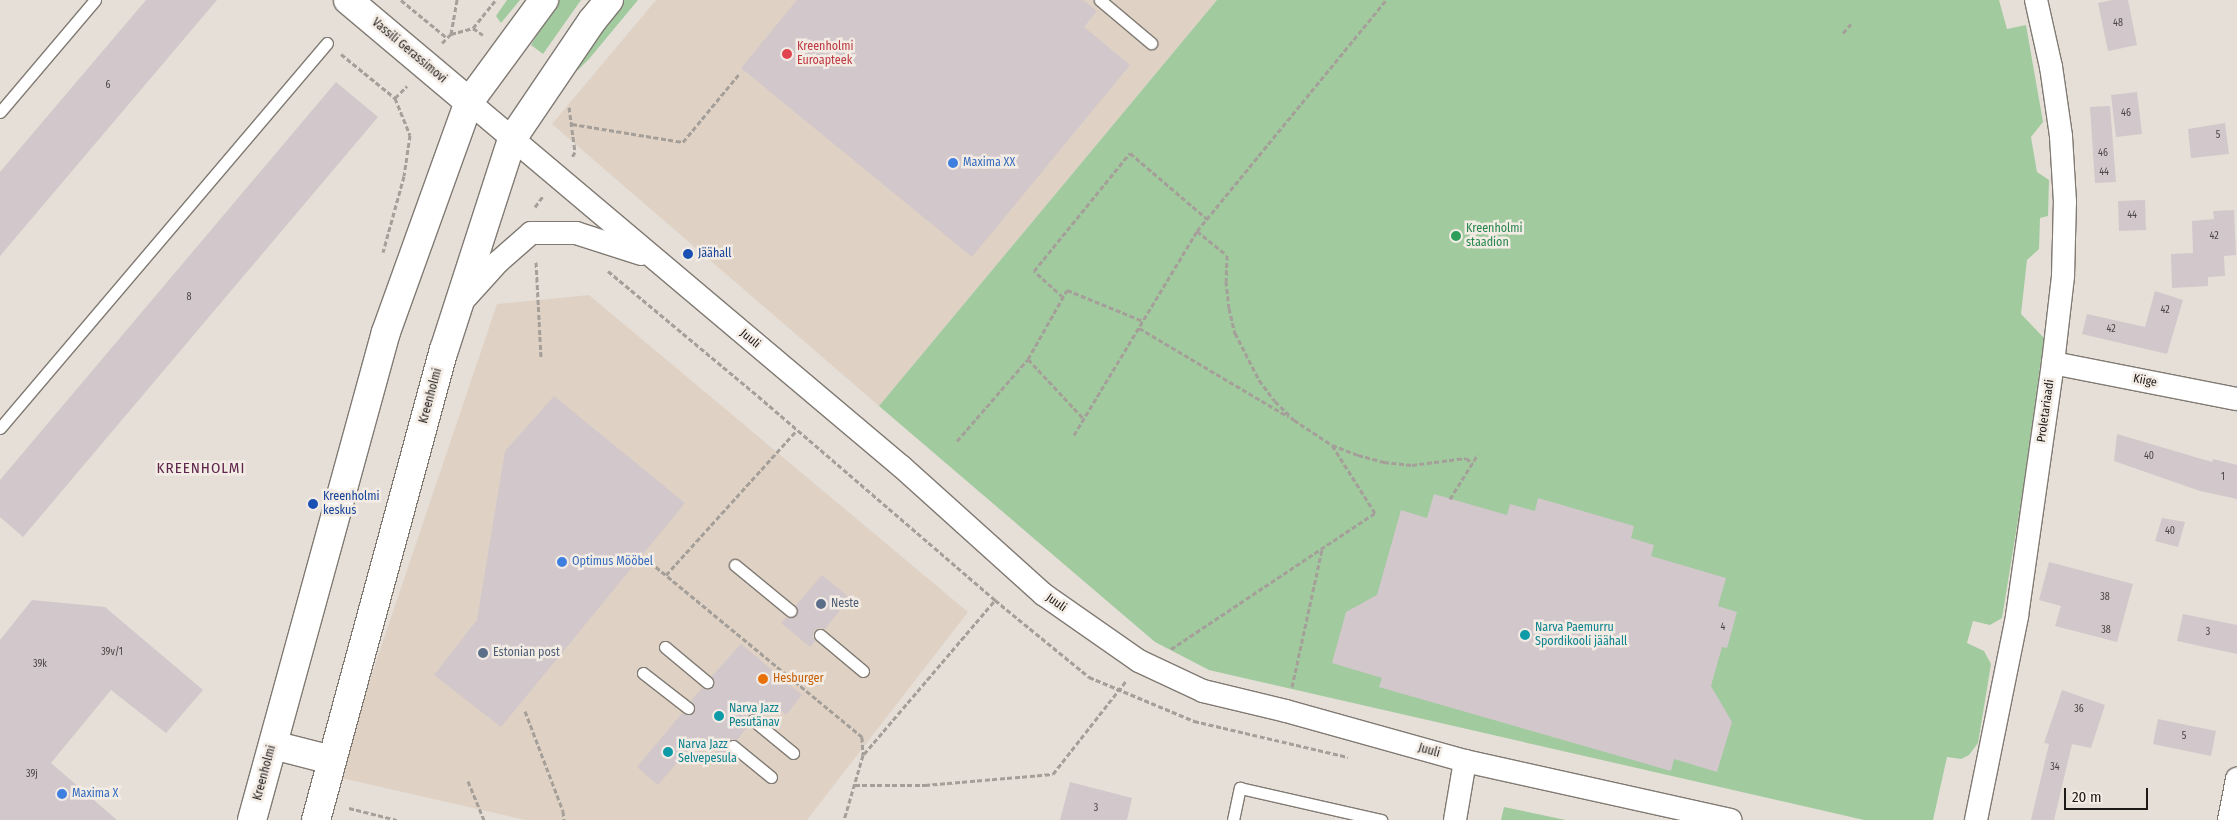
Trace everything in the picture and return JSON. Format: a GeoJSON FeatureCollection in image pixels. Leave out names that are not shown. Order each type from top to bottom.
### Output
{"type":"FeatureCollection","features":[{"type":"Feature","properties":{"kind":"main road","name":"Vassili Gerassimovi"},"geometry":{"type":"LineString","coordinates":[[348,0],[469,102]]}},
{"type":"Feature","properties":{"kind":"main road","name":"Kreenholmi"},"geometry":{"type":"LineString","coordinates":[[252,820],[386,332],[469,102],[544,0]]}},
{"type":"Feature","properties":{"kind":"main road","name":"Kreenholmi"},"geometry":{"type":"LineString","coordinates":[[316,820],[441,360],[512,139],[609,0]]}},
{"type":"Feature","properties":{"kind":"main road"},"geometry":{"type":"LineString","coordinates":[[273,745],[332,760]]}},
{"type":"Feature","properties":{"kind":"street","name":"Proletariaadi"},"geometry":{"type":"LineString","coordinates":[[1976,820],[2017,616],[2053,363],[2063,276],[2065,202],[2061,136],[2051,67],[2036,0]]}},
{"type":"Feature","properties":{"kind":"street","name":"Juuli"},"geometry":{"type":"LineString","coordinates":[[469,102],[902,467],[1043,594],[1139,661],[1203,691],[1286,711],[1465,761],[1731,820]]}},
{"type":"Feature","properties":{"kind":"street"},"geometry":{"type":"LineString","coordinates":[[458,306],[498,262],[531,233],[576,233],[654,258]]}},
{"type":"Feature","properties":{"kind":"street","name":"Kiige"},"geometry":{"type":"LineString","coordinates":[[2053,363],[2237,398]]}},
{"type":"Feature","properties":{"kind":"street"},"geometry":{"type":"LineString","coordinates":[[1455,820],[1465,761]]}},
{"type":"Feature","properties":{"kind":"street"},"geometry":{"type":"LineString","coordinates":[[2229,820],[2237,779]]}},
{"type":"Feature","properties":{"kind":"lane"},"geometry":{"type":"LineString","coordinates":[[0,112],[95,0]]}},
{"type":"Feature","properties":{"kind":"lane"},"geometry":{"type":"LineString","coordinates":[[1100,0],[1151,44]]}},
{"type":"Feature","properties":{"kind":"lane"},"geometry":{"type":"LineString","coordinates":[[0,428],[327,43]]}},
{"type":"Feature","properties":{"kind":"lane"},"geometry":{"type":"LineString","coordinates":[[735,565],[791,611]]}},
{"type":"Feature","properties":{"kind":"lane"},"geometry":{"type":"LineString","coordinates":[[820,635],[864,671]]}},
{"type":"Feature","properties":{"kind":"lane"},"geometry":{"type":"LineString","coordinates":[[665,647],[707,682]]}},
{"type":"Feature","properties":{"kind":"lane"},"geometry":{"type":"LineString","coordinates":[[643,673],[688,708]]}},
{"type":"Feature","properties":{"kind":"lane"},"geometry":{"type":"LineString","coordinates":[[753,720],[793,753]]}},
{"type":"Feature","properties":{"kind":"lane"},"geometry":{"type":"LineString","coordinates":[[733,746],[771,777]]}},
{"type":"Feature","properties":{"kind":"lane"},"geometry":{"type":"LineString","coordinates":[[1233,820],[1240,788],[1381,820]]}},
{"type":"Feature","properties":{"kind":"path"},"geometry":{"type":"LineString","coordinates":[[401,0],[446,37]]}},
{"type":"Feature","properties":{"kind":"path"},"geometry":{"type":"LineString","coordinates":[[451,34],[457,0]]}},
{"type":"Feature","properties":{"kind":"path"},"geometry":{"type":"LineString","coordinates":[[1074,435],[1197,231],[1386,0]]}},
{"type":"Feature","properties":{"kind":"path"},"geometry":{"type":"LineString","coordinates":[[1843,33],[1852,24]]}},
{"type":"Feature","properties":{"kind":"path"},"geometry":{"type":"LineString","coordinates":[[327,43],[395,98],[410,135],[404,176],[380,260]]}},
{"type":"Feature","properties":{"kind":"path"},"geometry":{"type":"LineString","coordinates":[[572,124],[682,142],[739,74]]}},
{"type":"Feature","properties":{"kind":"path"},"geometry":{"type":"LineString","coordinates":[[1063,297],[1034,271],[1130,153],[1207,219]]}},
{"type":"Feature","properties":{"kind":"path"},"geometry":{"type":"LineString","coordinates":[[1197,231],[1227,255],[1227,290],[1235,333],[1259,380],[1275,402],[1294,420]]}},
{"type":"Feature","properties":{"kind":"path"},"geometry":{"type":"LineString","coordinates":[[600,267],[609,272],[797,430],[994,600],[1090,677],[1194,721],[1356,759]]}},
{"type":"Feature","properties":{"kind":"path"},"geometry":{"type":"LineString","coordinates":[[957,441],[1028,359],[1068,290],[1143,321]]}},
{"type":"Feature","properties":{"kind":"path"},"geometry":{"type":"LineString","coordinates":[[1139,328],[1294,420],[1332,445],[1384,462],[1412,465],[1466,458],[1472,463]]}},
{"type":"Feature","properties":{"kind":"path"},"geometry":{"type":"LineString","coordinates":[[1028,359],[1084,419]]}},
{"type":"Feature","properties":{"kind":"path"},"geometry":{"type":"LineString","coordinates":[[666,575],[797,430]]}},
{"type":"Feature","properties":{"kind":"path"},"geometry":{"type":"LineString","coordinates":[[1170,650],[1375,513],[1332,445]]}},
{"type":"Feature","properties":{"kind":"path"},"geometry":{"type":"LineString","coordinates":[[1450,499],[1478,454]]}},
{"type":"Feature","properties":{"kind":"path"},"geometry":{"type":"LineString","coordinates":[[1286,711],[1322,549]]}},
{"type":"Feature","properties":{"kind":"path"},"geometry":{"type":"LineString","coordinates":[[650,562],[862,737],[863,755],[844,820]]}},
{"type":"Feature","properties":{"kind":"path"},"geometry":{"type":"LineString","coordinates":[[863,755],[994,600]]}},
{"type":"Feature","properties":{"kind":"path"},"geometry":{"type":"LineString","coordinates":[[855,785],[925,786],[1053,774],[1121,690],[1139,661]]}},
{"type":"Feature","properties":{"kind":"path"},"geometry":{"type":"LineString","coordinates":[[525,711],[563,811],[564,820]]}},
{"type":"Feature","properties":{"kind":"path"},"geometry":{"type":"LineString","coordinates":[[468,781],[484,820]]}},
{"type":"Feature","properties":{"kind":"shaded area"},"geometry":{"type":"Polygon","coordinates":[[[656,0],[1217,0],[879,406],[552,124],[656,0]]]}},
{"type":"Feature","properties":{"kind":"shaded area"},"geometry":{"type":"Polygon","coordinates":[[[589,295],[968,612],[807,820],[525,820],[337,777],[497,304],[589,295]]]}},
{"type":"Feature","properties":{"kind":"green space"},"geometry":{"type":"Polygon","coordinates":[[[507,0],[520,0],[501,23],[496,16],[507,0]]]}},
{"type":"Feature","properties":{"kind":"green space"},"geometry":{"type":"Polygon","coordinates":[[[558,0],[581,0],[543,54],[531,45],[558,0]]]}},
{"type":"Feature","properties":{"kind":"green space"},"geometry":{"type":"Polygon","coordinates":[[[623,0],[638,0],[589,59],[578,70],[573,69],[623,0]]]}},
{"type":"Feature","properties":{"kind":"green space"},"geometry":{"type":"Polygon","coordinates":[[[1217,0],[1999,0],[2007,29],[2026,25],[2043,122],[2031,137],[2037,172],[2049,180],[2048,216],[2040,218],[2039,249],[2027,260],[2021,314],[2044,338],[2023,489],[2002,618],[1990,625],[1973,621],[1967,643],[1984,651],[1991,664],[1978,743],[1969,755],[1961,759],[1947,757],[1933,820],[1864,820],[1209,670],[1155,642],[879,406],[1217,0]]]}},
{"type":"Feature","properties":{"kind":"green space"},"geometry":{"type":"Polygon","coordinates":[[[1504,807],[1566,820],[1501,820],[1504,807]]]}},
{"type":"Feature","properties":{"kind":"building"},"geometry":{"type":"Polygon","coordinates":[[[146,0],[217,0],[0,256],[0,172],[146,0]]]}},
{"type":"Feature","properties":{"kind":"building","name":"Maxima XX"},"geometry":{"type":"Polygon","coordinates":[[[797,0],[1083,0],[1097,11],[1084,27],[1130,65],[972,257],[741,68],[797,0]]]}},
{"type":"Feature","properties":{"kind":"building"},"geometry":{"type":"Polygon","coordinates":[[[2112,0],[2128,0],[2137,45],[2108,51],[2098,3],[2112,0]]]}},
{"type":"Feature","properties":{"kind":"building"},"geometry":{"type":"Polygon","coordinates":[[[336,82],[378,117],[23,537],[0,517],[0,480],[336,82]]]}},
{"type":"Feature","properties":{"kind":"building"},"geometry":{"type":"Polygon","coordinates":[[[2137,92],[2142,134],[2116,137],[2111,95],[2137,92]]]}},
{"type":"Feature","properties":{"kind":"building"},"geometry":{"type":"Polygon","coordinates":[[[2110,106],[2116,182],[2095,183],[2090,107],[2110,106]]]}},
{"type":"Feature","properties":{"kind":"building"},"geometry":{"type":"Polygon","coordinates":[[[2225,123],[2229,154],[2191,158],[2188,129],[2225,123]]]}},
{"type":"Feature","properties":{"kind":"building"},"geometry":{"type":"Polygon","coordinates":[[[2145,200],[2146,230],[2119,231],[2118,201],[2145,200]]]}},
{"type":"Feature","properties":{"kind":"building"},"geometry":{"type":"Polygon","coordinates":[[[2234,210],[2236,255],[2224,256],[2225,276],[2208,277],[2208,286],[2172,288],[2171,254],[2193,253],[2192,221],[2214,219],[2213,211],[2234,210]]]}},
{"type":"Feature","properties":{"kind":"building"},"geometry":{"type":"Polygon","coordinates":[[[2155,291],[2183,300],[2167,354],[2082,334],[2087,314],[2145,327],[2155,291]]]}},
{"type":"Feature","properties":{"kind":"building","name":"Optimus Mööbel"},"geometry":{"type":"Polygon","coordinates":[[[554,396],[685,503],[501,727],[434,675],[477,620],[505,451],[554,396]]]}},
{"type":"Feature","properties":{"kind":"building"},"geometry":{"type":"Polygon","coordinates":[[[2117,434],[2212,462],[2213,459],[2237,465],[2237,499],[2200,491],[2114,461],[2117,434]]]}},
{"type":"Feature","properties":{"kind":"building","name":"Narva Paemurru Spordikooli jäähall"},"geometry":{"type":"Polygon","coordinates":[[[1434,494],[1507,515],[1510,504],[1535,511],[1538,498],[1634,526],[1631,538],[1654,545],[1651,556],[1726,578],[1718,606],[1737,612],[1727,648],[1722,647],[1711,686],[1732,722],[1717,772],[1674,759],[1671,771],[1379,687],[1382,678],[1332,663],[1346,612],[1377,595],[1401,510],[1427,518],[1434,494]]]}},
{"type":"Feature","properties":{"kind":"building"},"geometry":{"type":"Polygon","coordinates":[[[2162,518],[2185,522],[2178,547],[2155,541],[2162,518]]]}},
{"type":"Feature","properties":{"kind":"building"},"geometry":{"type":"Polygon","coordinates":[[[2049,562],[2133,584],[2117,642],[2055,626],[2061,606],[2039,600],[2049,562]]]}},
{"type":"Feature","properties":{"kind":"building","name":"Neste"},"geometry":{"type":"Polygon","coordinates":[[[822,575],[850,598],[825,629],[818,628],[814,631],[813,637],[815,641],[810,647],[781,623],[786,617],[796,616],[798,612],[796,605],[822,575]]]}},
{"type":"Feature","properties":{"kind":"building"},"geometry":{"type":"Polygon","coordinates":[[[32,600],[105,607],[203,690],[166,733],[111,690],[51,763],[117,820],[0,820],[0,640],[32,600]]]}},
{"type":"Feature","properties":{"kind":"building"},"geometry":{"type":"Polygon","coordinates":[[[2183,614],[2237,625],[2237,654],[2177,641],[2183,614]]]}},
{"type":"Feature","properties":{"kind":"building"},"geometry":{"type":"Polygon","coordinates":[[[741,644],[802,695],[786,715],[769,701],[758,714],[748,715],[746,719],[748,726],[737,740],[731,739],[727,742],[728,751],[724,757],[699,737],[658,785],[637,767],[682,713],[687,715],[694,713],[695,706],[691,701],[702,688],[712,687],[714,683],[712,676],[741,644]]]}},
{"type":"Feature","properties":{"kind":"building"},"geometry":{"type":"Polygon","coordinates":[[[2062,690],[2105,705],[2091,748],[2072,744],[2054,820],[2031,820],[2049,744],[2044,743],[2062,690]]]}},
{"type":"Feature","properties":{"kind":"building"},"geometry":{"type":"Polygon","coordinates":[[[2158,719],[2216,731],[2211,756],[2153,744],[2158,719]]]}},
{"type":"Feature","properties":{"kind":"building"},"geometry":{"type":"Polygon","coordinates":[[[1070,782],[1132,798],[1127,820],[1060,820],[1070,782]]]}},
{"type":"Feature","properties":{"kind":"place","name":"Kreenholmi Euroapteek"},"geometry":{"type":"Point","coordinates":[787,54]}},
{"type":"Feature","properties":{"kind":"place","name":"Maxima XX"},"geometry":{"type":"Point","coordinates":[953,163]}},
{"type":"Feature","properties":{"kind":"place","name":"Kreenholmi staadion"},"geometry":{"type":"Point","coordinates":[1456,236]}},
{"type":"Feature","properties":{"kind":"place","name":"Jäähall"},"geometry":{"type":"Point","coordinates":[688,254]}},
{"type":"Feature","properties":{"kind":"place","name":"Kreenholmi keskus"},"geometry":{"type":"Point","coordinates":[313,504]}},
{"type":"Feature","properties":{"kind":"place","name":"Optimus Mööbel"},"geometry":{"type":"Point","coordinates":[562,562]}},
{"type":"Feature","properties":{"kind":"place","name":"Neste"},"geometry":{"type":"Point","coordinates":[821,604]}},
{"type":"Feature","properties":{"kind":"place","name":"Narva Paemurru Spordikooli jäähall"},"geometry":{"type":"Point","coordinates":[1525,635]}},
{"type":"Feature","properties":{"kind":"place","name":"Estonian post"},"geometry":{"type":"Point","coordinates":[483,653]}},
{"type":"Feature","properties":{"kind":"place","name":"Hesburger"},"geometry":{"type":"Point","coordinates":[763,679]}},
{"type":"Feature","properties":{"kind":"place","name":"Narva Jazz Pesutänav"},"geometry":{"type":"Point","coordinates":[719,716]}},
{"type":"Feature","properties":{"kind":"place","name":"Narva Jazz Selvepesula"},"geometry":{"type":"Point","coordinates":[668,752]}},
{"type":"Feature","properties":{"kind":"place","name":"Maxima X"},"geometry":{"type":"Point","coordinates":[62,794]}},
{"type":"Feature","properties":{"kind":"district","name":"KREENHOLMI"},"geometry":{"type":"Point","coordinates":[201,469]}}]}
